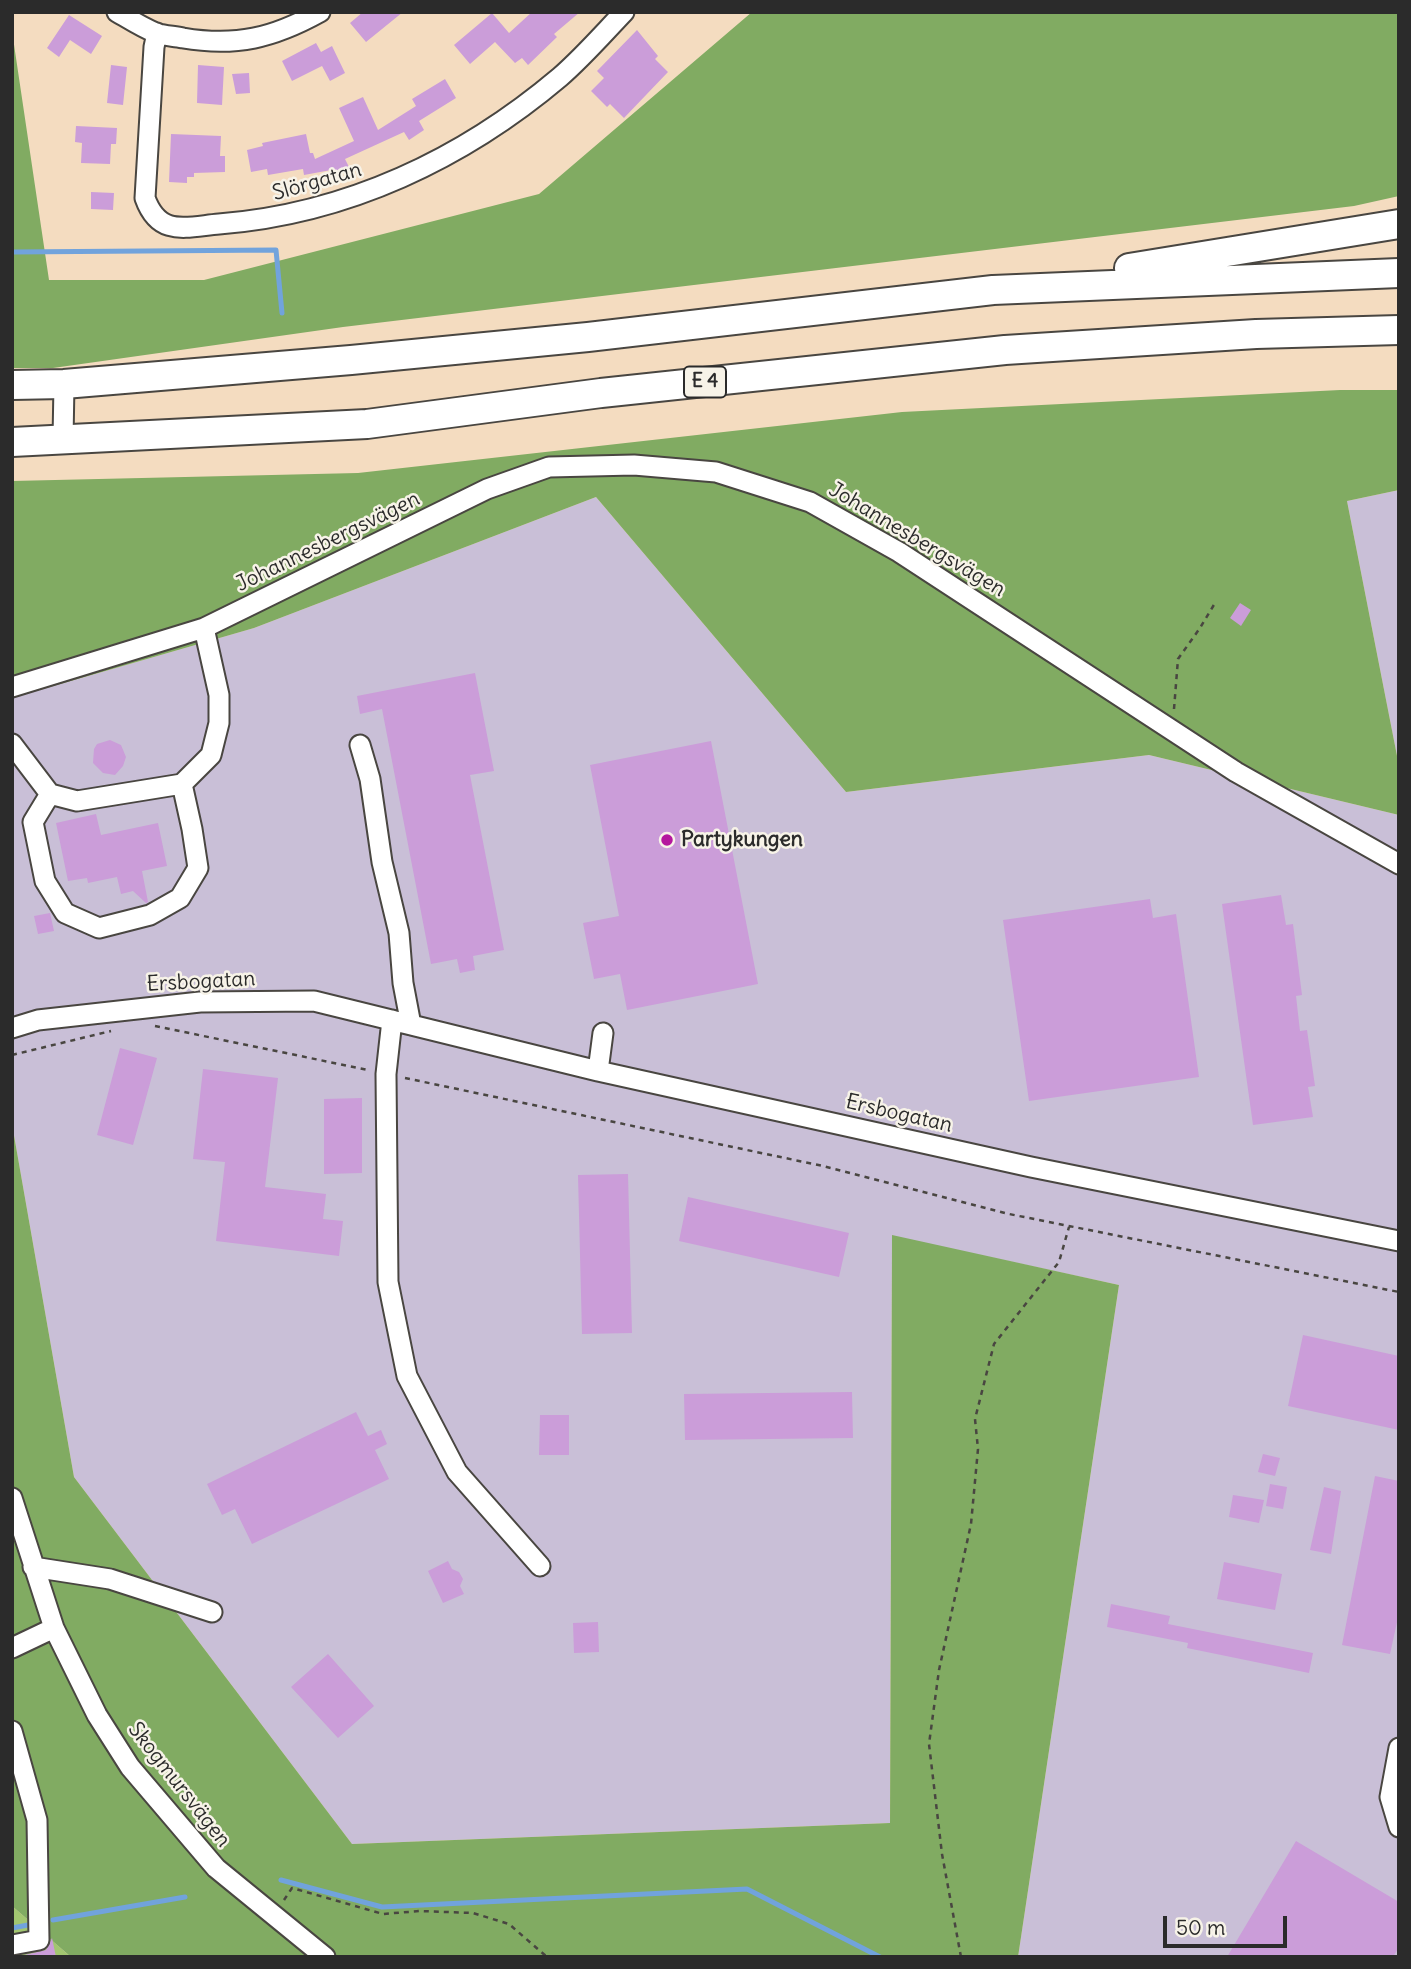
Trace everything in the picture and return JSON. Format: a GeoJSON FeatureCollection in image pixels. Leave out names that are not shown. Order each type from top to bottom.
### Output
{"type":"FeatureCollection","features":[{"type":"Feature","properties":{"kind":"highway"},"geometry":{"type":"LineString","coordinates":[[12,386],[65,384],[574,339],[993,290],[1399,224]]}},
{"type":"Feature","properties":{"kind":"highway"},"geometry":{"type":"LineString","coordinates":[[993,290],[1399,273]]}},
{"type":"Feature","properties":{"kind":"highway","name":"E 4"},"geometry":{"type":"LineString","coordinates":[[12,442],[367,424],[601,393],[1005,350],[1256,334],[1399,330]]}},
{"type":"Feature","properties":{"kind":"street"},"geometry":{"type":"LineString","coordinates":[[117,12],[157,33],[212,43],[240,41],[290,29],[320,12]]}},
{"type":"Feature","properties":{"kind":"street","name":"Slörgatan"},"geometry":{"type":"LineString","coordinates":[[157,33],[145,198],[155,219],[167,226],[183,227],[256,221],[295,213],[349,199],[395,182],[448,155],[503,122],[562,75],[624,12]]}},
{"type":"Feature","properties":{"kind":"street"},"geometry":{"type":"LineString","coordinates":[[63,440],[65,384]]}},
{"type":"Feature","properties":{"kind":"street","name":"Johannesbergsvägen"},"geometry":{"type":"LineString","coordinates":[[12,687],[204,628],[487,489],[549,467],[634,465],[716,472],[810,502],[900,552],[1236,772],[1399,864]]}},
{"type":"Feature","properties":{"kind":"street"},"geometry":{"type":"LineString","coordinates":[[12,744],[50,794],[77,801],[182,784],[211,755],[219,723],[219,695],[204,628]]}},
{"type":"Feature","properties":{"kind":"street"},"geometry":{"type":"LineString","coordinates":[[360,745],[370,779],[382,862],[399,933],[403,983],[402,1023],[386,1074],[388,1282],[407,1376],[457,1472],[540,1566]]}},
{"type":"Feature","properties":{"kind":"street"},"geometry":{"type":"LineString","coordinates":[[50,794],[33,822],[46,881],[65,913],[99,928],[150,915],[180,898],[198,868],[182,784]]}},
{"type":"Feature","properties":{"kind":"street","name":"Ersbogatan"},"geometry":{"type":"LineString","coordinates":[[12,1028],[38,1020],[200,1002],[314,1001],[598,1071],[1031,1167],[1399,1241]]}},
{"type":"Feature","properties":{"kind":"street"},"geometry":{"type":"LineString","coordinates":[[598,1071],[603,1033]]}},
{"type":"Feature","properties":{"kind":"street","name":"Skogmursvägen"},"geometry":{"type":"LineString","coordinates":[[12,1498],[54,1628],[97,1715],[131,1767],[216,1868],[316,1953]]}},
{"type":"Feature","properties":{"kind":"street"},"geometry":{"type":"LineString","coordinates":[[33,1567],[110,1579],[212,1612]]}},
{"type":"Feature","properties":{"kind":"street"},"geometry":{"type":"LineString","coordinates":[[12,1648],[54,1628]]}},
{"type":"Feature","properties":{"kind":"street"},"geometry":{"type":"LineString","coordinates":[[12,1731],[37,1820],[39,1940],[12,1945]]}},
{"type":"Feature","properties":{"kind":"street"},"geometry":{"type":"LineString","coordinates":[[1399,1748],[1390,1797],[1399,1827]]}},
{"type":"Feature","properties":{"kind":"path"},"geometry":{"type":"LineString","coordinates":[[1171,730],[1178,659],[1215,603]]}},
{"type":"Feature","properties":{"kind":"path"},"geometry":{"type":"LineString","coordinates":[[143,1023],[823,1166],[1009,1214],[1399,1292]]}},
{"type":"Feature","properties":{"kind":"path"},"geometry":{"type":"LineString","coordinates":[[12,1055],[117,1030]]}},
{"type":"Feature","properties":{"kind":"path"},"geometry":{"type":"LineString","coordinates":[[961,1957],[942,1854],[929,1744],[939,1670],[971,1524],[978,1449],[975,1419],[993,1345],[1059,1262],[1069,1226]]}},
{"type":"Feature","properties":{"kind":"path"},"geometry":{"type":"LineString","coordinates":[[274,1915],[292,1888],[383,1914],[420,1911],[473,1913],[509,1924],[547,1957]]}},
{"type":"Feature","properties":{"kind":"shaded area"},"geometry":{"type":"Polygon","coordinates":[[[1399,490],[1399,766],[1347,501],[1399,490]]]}},
{"type":"Feature","properties":{"kind":"shaded area"},"geometry":{"type":"Polygon","coordinates":[[[596,497],[846,792],[1149,755],[1399,815],[1399,1957],[1018,1957],[1119,1285],[892,1236],[890,1823],[352,1844],[74,1477],[12,1124],[12,698],[254,628],[596,497]]]}},
{"type":"Feature","properties":{"kind":"green space"},"geometry":{"type":"Polygon","coordinates":[[[752,12],[1399,12],[1399,196],[1354,206],[343,327],[53,368],[12,368],[12,31],[49,280],[204,280],[539,194],[752,12]]]}},
{"type":"Feature","properties":{"kind":"green space"},"geometry":{"type":"Polygon","coordinates":[[[1340,390],[1399,390],[1399,490],[1347,501],[1399,766],[1399,815],[1149,755],[846,792],[596,497],[254,628],[12,698],[12,481],[358,473],[902,412],[1340,390]]]}},
{"type":"Feature","properties":{"kind":"green space"},"geometry":{"type":"Polygon","coordinates":[[[12,1124],[74,1477],[352,1844],[890,1823],[892,1235],[1119,1285],[1018,1957],[71,1957],[12,1906],[12,1124]]]}},
{"type":"Feature","properties":{"kind":"green space"},"geometry":{"type":"Polygon","coordinates":[[[12,1906],[71,1957],[12,1957],[12,1906]]]}},
{"type":"Feature","properties":{"kind":"building"},"geometry":{"type":"Polygon","coordinates":[[[363,12],[403,12],[366,42],[350,23],[363,12]]]}},
{"type":"Feature","properties":{"kind":"building"},"geometry":{"type":"Polygon","coordinates":[[[532,12],[580,12],[554,34],[557,37],[528,65],[522,58],[515,63],[495,42],[470,64],[454,45],[492,13],[509,33],[532,12]]]}},
{"type":"Feature","properties":{"kind":"building"},"geometry":{"type":"Polygon","coordinates":[[[69,15],[102,36],[91,54],[70,40],[59,57],[47,48],[69,15]]]}},
{"type":"Feature","properties":{"kind":"building"},"geometry":{"type":"Polygon","coordinates":[[[637,30],[658,56],[655,59],[668,72],[624,118],[610,104],[607,107],[591,91],[604,78],[597,71],[637,30]]]}},
{"type":"Feature","properties":{"kind":"building"},"geometry":{"type":"Polygon","coordinates":[[[316,43],[321,52],[332,46],[345,73],[330,81],[322,66],[292,81],[282,61],[316,43]]]}},
{"type":"Feature","properties":{"kind":"building"},"geometry":{"type":"Polygon","coordinates":[[[111,65],[127,67],[123,105],[107,103],[111,65]]]}},
{"type":"Feature","properties":{"kind":"building"},"geometry":{"type":"Polygon","coordinates":[[[198,65],[224,67],[222,105],[197,103],[198,65]]]}},
{"type":"Feature","properties":{"kind":"building"},"geometry":{"type":"Polygon","coordinates":[[[249,73],[250,93],[236,94],[232,74],[249,73]]]}},
{"type":"Feature","properties":{"kind":"building"},"geometry":{"type":"Polygon","coordinates":[[[445,79],[456,98],[419,121],[424,130],[409,140],[404,132],[345,159],[349,167],[333,175],[331,170],[304,175],[303,169],[268,175],[267,169],[251,172],[247,150],[263,146],[262,143],[306,134],[310,153],[313,153],[315,159],[354,141],[339,108],[363,97],[378,130],[416,106],[412,99],[445,79]]]}},
{"type":"Feature","properties":{"kind":"building"},"geometry":{"type":"Polygon","coordinates":[[[76,126],[117,128],[116,144],[111,144],[110,164],[81,163],[82,143],[75,142],[76,126]]]}},
{"type":"Feature","properties":{"kind":"building"},"geometry":{"type":"Polygon","coordinates":[[[171,134],[221,136],[220,156],[225,156],[225,172],[194,173],[194,177],[187,177],[187,183],[169,182],[171,134]]]}},
{"type":"Feature","properties":{"kind":"building"},"geometry":{"type":"Polygon","coordinates":[[[91,192],[114,193],[113,210],[91,209],[91,192]]]}},
{"type":"Feature","properties":{"kind":"building"},"geometry":{"type":"Polygon","coordinates":[[[1240,603],[1251,610],[1241,626],[1230,618],[1240,603]]]}},
{"type":"Feature","properties":{"kind":"building"},"geometry":{"type":"Polygon","coordinates":[[[475,673],[494,771],[470,775],[504,950],[473,956],[475,970],[460,973],[457,959],[431,964],[382,709],[360,714],[357,696],[475,673]]]}},
{"type":"Feature","properties":{"kind":"building"},"geometry":{"type":"Polygon","coordinates":[[[110,740],[121,745],[126,757],[123,766],[115,775],[103,773],[93,763],[97,744],[110,740]]]}},
{"type":"Feature","properties":{"kind":"building","name":"Partykungen"},"geometry":{"type":"Polygon","coordinates":[[[711,741],[758,984],[627,1010],[620,974],[594,979],[583,923],[619,916],[590,765],[711,741]]]}},
{"type":"Feature","properties":{"kind":"building"},"geometry":{"type":"Polygon","coordinates":[[[96,814],[101,835],[158,823],[167,866],[142,871],[148,902],[133,891],[121,894],[117,877],[88,883],[87,878],[68,881],[56,823],[96,814]]]}},
{"type":"Feature","properties":{"kind":"building"},"geometry":{"type":"Polygon","coordinates":[[[1281,895],[1286,925],[1293,924],[1302,995],[1296,996],[1300,1031],[1307,1030],[1315,1086],[1308,1087],[1313,1117],[1253,1125],[1222,904],[1281,895]]]}},
{"type":"Feature","properties":{"kind":"building"},"geometry":{"type":"Polygon","coordinates":[[[1150,899],[1153,918],[1176,914],[1199,1077],[1029,1101],[1003,920],[1150,899]]]}},
{"type":"Feature","properties":{"kind":"building"},"geometry":{"type":"Polygon","coordinates":[[[50,913],[54,931],[38,934],[34,916],[50,913]]]}},
{"type":"Feature","properties":{"kind":"building"},"geometry":{"type":"Polygon","coordinates":[[[120,1048],[157,1058],[133,1145],[97,1135],[120,1048]]]}},
{"type":"Feature","properties":{"kind":"building"},"geometry":{"type":"Polygon","coordinates":[[[203,1069],[278,1078],[265,1187],[326,1194],[323,1219],[343,1221],[339,1256],[216,1241],[225,1162],[193,1159],[203,1069]]]}},
{"type":"Feature","properties":{"kind":"building"},"geometry":{"type":"Polygon","coordinates":[[[362,1098],[362,1173],[324,1174],[324,1099],[362,1098]]]}},
{"type":"Feature","properties":{"kind":"building"},"geometry":{"type":"Polygon","coordinates":[[[628,1174],[632,1333],[582,1334],[578,1175],[628,1174]]]}},
{"type":"Feature","properties":{"kind":"building"},"geometry":{"type":"Polygon","coordinates":[[[688,1197],[849,1233],[839,1277],[679,1241],[688,1197]]]}},
{"type":"Feature","properties":{"kind":"building"},"geometry":{"type":"Polygon","coordinates":[[[1303,1335],[1399,1356],[1399,1430],[1288,1406],[1303,1335]]]}},
{"type":"Feature","properties":{"kind":"building"},"geometry":{"type":"Polygon","coordinates":[[[852,1392],[853,1438],[685,1440],[684,1394],[852,1392]]]}},
{"type":"Feature","properties":{"kind":"building"},"geometry":{"type":"Polygon","coordinates":[[[356,1412],[368,1436],[381,1430],[387,1444],[375,1450],[389,1479],[252,1544],[235,1509],[222,1515],[207,1484],[356,1412]]]}},
{"type":"Feature","properties":{"kind":"building"},"geometry":{"type":"Polygon","coordinates":[[[540,1415],[569,1415],[569,1455],[539,1455],[540,1415]]]}},
{"type":"Feature","properties":{"kind":"building"},"geometry":{"type":"Polygon","coordinates":[[[1263,1454],[1280,1458],[1275,1476],[1258,1472],[1263,1454]]]}},
{"type":"Feature","properties":{"kind":"building"},"geometry":{"type":"Polygon","coordinates":[[[1375,1476],[1399,1481],[1399,1613],[1390,1654],[1342,1645],[1375,1476]]]}},
{"type":"Feature","properties":{"kind":"building"},"geometry":{"type":"Polygon","coordinates":[[[1270,1484],[1287,1487],[1283,1509],[1266,1506],[1270,1484]]]}},
{"type":"Feature","properties":{"kind":"building"},"geometry":{"type":"Polygon","coordinates":[[[1324,1487],[1341,1491],[1331,1554],[1310,1550],[1324,1487]]]}},
{"type":"Feature","properties":{"kind":"building"},"geometry":{"type":"Polygon","coordinates":[[[1233,1495],[1264,1500],[1259,1523],[1229,1517],[1233,1495]]]}},
{"type":"Feature","properties":{"kind":"building"},"geometry":{"type":"Polygon","coordinates":[[[448,1561],[463,1579],[460,1586],[464,1594],[443,1603],[428,1571],[448,1561]]]}},
{"type":"Feature","properties":{"kind":"building"},"geometry":{"type":"Polygon","coordinates":[[[1224,1562],[1282,1574],[1275,1610],[1217,1599],[1224,1562]]]}},
{"type":"Feature","properties":{"kind":"building"},"geometry":{"type":"Polygon","coordinates":[[[1111,1604],[1170,1616],[1168,1624],[1313,1653],[1309,1673],[1187,1648],[1188,1643],[1107,1627],[1111,1604]]]}},
{"type":"Feature","properties":{"kind":"building"},"geometry":{"type":"Polygon","coordinates":[[[598,1622],[599,1652],[574,1653],[573,1623],[598,1622]]]}},
{"type":"Feature","properties":{"kind":"building"},"geometry":{"type":"Polygon","coordinates":[[[328,1654],[374,1706],[338,1738],[291,1687],[328,1654]]]}},
{"type":"Feature","properties":{"kind":"building"},"geometry":{"type":"Polygon","coordinates":[[[1296,1841],[1399,1902],[1399,1947],[1393,1957],[1227,1957],[1296,1841]]]}},
{"type":"Feature","properties":{"kind":"building"},"geometry":{"type":"Polygon","coordinates":[[[52,1938],[56,1957],[16,1957],[46,1950],[52,1938]]]}},
{"type":"Feature","properties":{"kind":"waterway"},"geometry":{"type":"LineString","coordinates":[[12,252],[276,250],[282,313]]}},
{"type":"Feature","properties":{"kind":"waterway"},"geometry":{"type":"LineString","coordinates":[[281,1880],[382,1907],[747,1889],[880,1957]]}},
{"type":"Feature","properties":{"kind":"waterway"},"geometry":{"type":"LineString","coordinates":[[53,1920],[185,1897]]}},
{"type":"Feature","properties":{"kind":"waterway"},"geometry":{"type":"LineString","coordinates":[[12,1928],[28,1925]]}},
{"type":"Feature","properties":{"kind":"place","name":"Partykungen"},"geometry":{"type":"Point","coordinates":[667,840]}}]}
